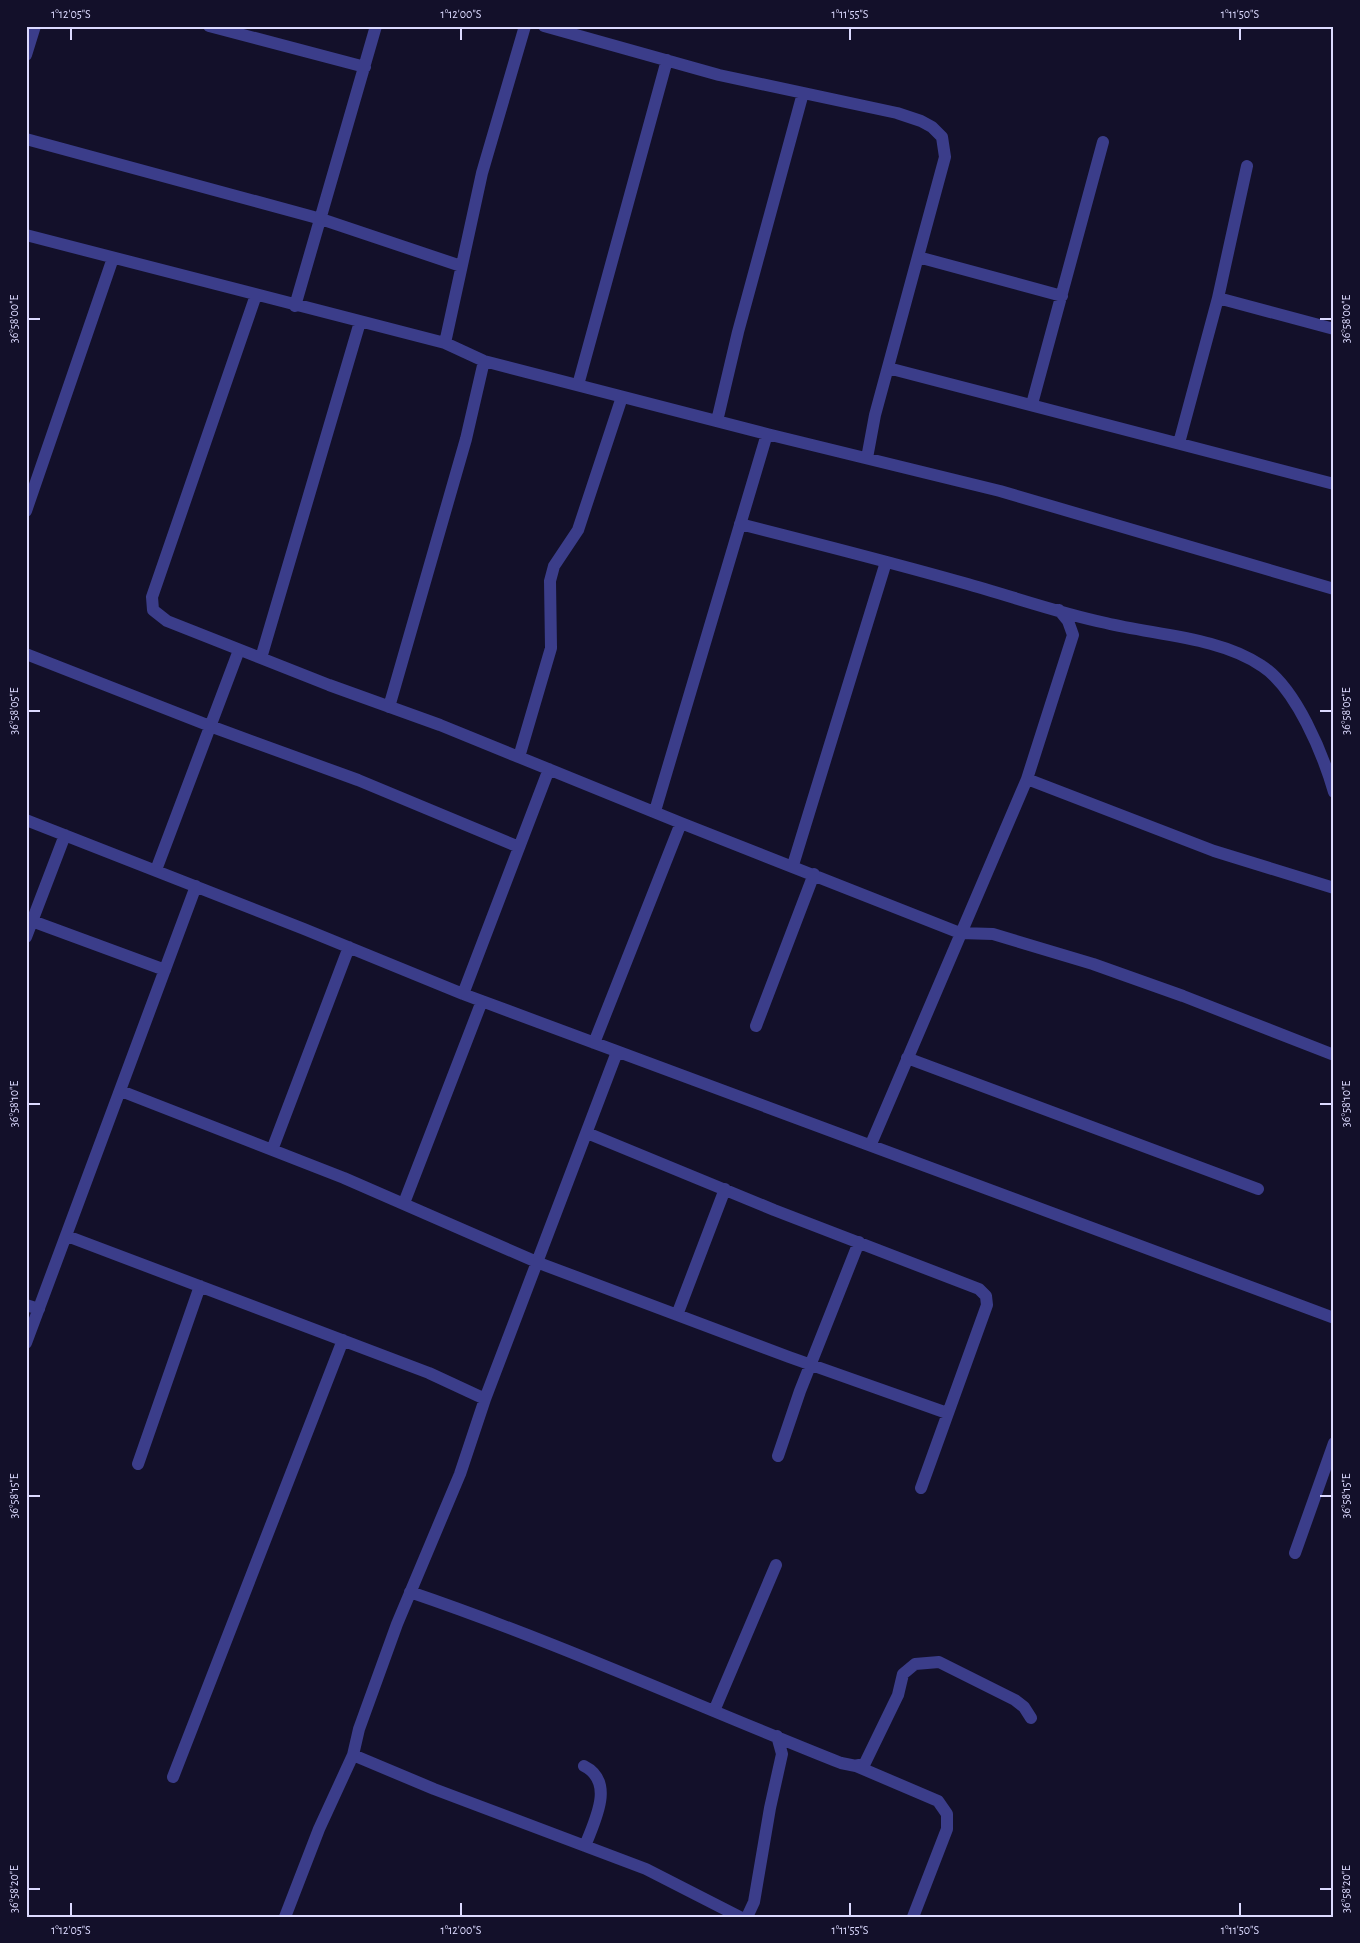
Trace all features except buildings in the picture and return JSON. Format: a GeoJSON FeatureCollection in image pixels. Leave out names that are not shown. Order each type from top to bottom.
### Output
{"type":"FeatureCollection","features":[{"type":"Feature","properties":{"kind":"street"},"geometry":{"type":"LineString","coordinates":[[26,55],[35,26]]}},
{"type":"Feature","properties":{"kind":"street"},"geometry":{"type":"LineString","coordinates":[[209,26],[364,67]]}},
{"type":"Feature","properties":{"kind":"street"},"geometry":{"type":"LineString","coordinates":[[295,306],[376,26]]}},
{"type":"Feature","properties":{"kind":"street"},"geometry":{"type":"LineString","coordinates":[[445,343],[482,173],[525,26]]}},
{"type":"Feature","properties":{"kind":"street"},"geometry":{"type":"LineString","coordinates":[[544,26],[719,75],[913,118],[932,127],[942,137],[945,157],[888,368],[867,458]]}},
{"type":"Feature","properties":{"kind":"street"},"geometry":{"type":"LineString","coordinates":[[578,385],[667,60]]}},
{"type":"Feature","properties":{"kind":"street"},"geometry":{"type":"LineString","coordinates":[[717,421],[738,332],[803,93]]}},
{"type":"Feature","properties":{"kind":"street"},"geometry":{"type":"LineString","coordinates":[[26,139],[321,219],[461,266]]}},
{"type":"Feature","properties":{"kind":"street"},"geometry":{"type":"LineString","coordinates":[[1032,404],[1104,142]]}},
{"type":"Feature","properties":{"kind":"street"},"geometry":{"type":"LineString","coordinates":[[1179,444],[1218,298],[1248,166]]}},
{"type":"Feature","properties":{"kind":"street"},"geometry":{"type":"LineString","coordinates":[[26,235],[295,306],[445,343],[484,361],[1098,518],[1334,589]]}},
{"type":"Feature","properties":{"kind":"street"},"geometry":{"type":"LineString","coordinates":[[918,257],[1062,296]]}},
{"type":"Feature","properties":{"kind":"street"},"geometry":{"type":"LineString","coordinates":[[27,504],[113,258]]}},
{"type":"Feature","properties":{"kind":"street"},"geometry":{"type":"LineString","coordinates":[[256,295],[152,597],[153,610],[167,622],[519,757],[960,933],[993,934],[1093,964],[1184,996],[1334,1055]]}},
{"type":"Feature","properties":{"kind":"street"},"geometry":{"type":"LineString","coordinates":[[1218,298],[1334,329]]}},
{"type":"Feature","properties":{"kind":"street"},"geometry":{"type":"LineString","coordinates":[[261,658],[360,322]]}},
{"type":"Feature","properties":{"kind":"street"},"geometry":{"type":"LineString","coordinates":[[389,707],[466,439],[484,361]]}},
{"type":"Feature","properties":{"kind":"street"},"geometry":{"type":"LineString","coordinates":[[888,368],[1334,484]]}},
{"type":"Feature","properties":{"kind":"street"},"geometry":{"type":"LineString","coordinates":[[519,757],[551,648],[550,581],[554,566],[578,530],[622,396]]}},
{"type":"Feature","properties":{"kind":"street"},"geometry":{"type":"LineString","coordinates":[[654,811],[766,434]]}},
{"type":"Feature","properties":{"kind":"street"},"geometry":{"type":"LineString","coordinates":[[740,524],[886,562],[1105,623],[1201,642],[1238,652],[1263,666],[1278,680],[1298,708],[1326,764],[1334,792]]}},
{"type":"Feature","properties":{"kind":"street"},"geometry":{"type":"LineString","coordinates":[[793,865],[886,562]]}},
{"type":"Feature","properties":{"kind":"street"},"geometry":{"type":"LineString","coordinates":[[871,1144],[1027,779],[1073,635],[1068,621],[1059,610]]}},
{"type":"Feature","properties":{"kind":"street"},"geometry":{"type":"LineString","coordinates":[[156,870],[239,650]]}},
{"type":"Feature","properties":{"kind":"street"},"geometry":{"type":"LineString","coordinates":[[26,654],[210,726],[358,780],[519,847]]}},
{"type":"Feature","properties":{"kind":"street"},"geometry":{"type":"LineString","coordinates":[[463,994],[549,769]]}},
{"type":"Feature","properties":{"kind":"street"},"geometry":{"type":"LineString","coordinates":[[1027,779],[1214,851],[1334,888]]}},
{"type":"Feature","properties":{"kind":"street"},"geometry":{"type":"LineString","coordinates":[[26,820],[156,870],[463,994],[871,1144],[1334,1318]]}},
{"type":"Feature","properties":{"kind":"street"},"geometry":{"type":"LineString","coordinates":[[594,1043],[682,823]]}},
{"type":"Feature","properties":{"kind":"street"},"geometry":{"type":"LineString","coordinates":[[26,937],[65,835]]}},
{"type":"Feature","properties":{"kind":"street"},"geometry":{"type":"LineString","coordinates":[[756,1026],[814,874]]}},
{"type":"Feature","properties":{"kind":"street"},"geometry":{"type":"LineString","coordinates":[[26,1343],[196,886]]}},
{"type":"Feature","properties":{"kind":"street"},"geometry":{"type":"LineString","coordinates":[[32,921],[165,970]]}},
{"type":"Feature","properties":{"kind":"street"},"geometry":{"type":"LineString","coordinates":[[272,1150],[349,947]]}},
{"type":"Feature","properties":{"kind":"street"},"geometry":{"type":"LineString","coordinates":[[404,1203],[482,1001]]}},
{"type":"Feature","properties":{"kind":"street"},"geometry":{"type":"LineString","coordinates":[[285,1917],[319,1829],[353,1755],[370,1696],[410,1592],[460,1474],[485,1399],[539,1263],[617,1052]]}},
{"type":"Feature","properties":{"kind":"street"},"geometry":{"type":"LineString","coordinates":[[908,1058],[1258,1189]]}},
{"type":"Feature","properties":{"kind":"street"},"geometry":{"type":"LineString","coordinates":[[121,1091],[404,1203],[539,1263],[810,1365],[947,1413]]}},
{"type":"Feature","properties":{"kind":"street"},"geometry":{"type":"LineString","coordinates":[[587,1133],[725,1190],[979,1290],[986,1296],[987,1305],[921,1488]]}},
{"type":"Feature","properties":{"kind":"street"},"geometry":{"type":"LineString","coordinates":[[677,1315],[725,1190]]}},
{"type":"Feature","properties":{"kind":"street"},"geometry":{"type":"LineString","coordinates":[[67,1236],[429,1373],[485,1399]]}},
{"type":"Feature","properties":{"kind":"street"},"geometry":{"type":"LineString","coordinates":[[778,1456],[810,1365],[859,1242]]}},
{"type":"Feature","properties":{"kind":"street"},"geometry":{"type":"LineString","coordinates":[[138,1464],[200,1286]]}},
{"type":"Feature","properties":{"kind":"street"},"geometry":{"type":"LineString","coordinates":[[26,1304],[39,1309]]}},
{"type":"Feature","properties":{"kind":"street"},"geometry":{"type":"LineString","coordinates":[[173,1777],[343,1340]]}},
{"type":"Feature","properties":{"kind":"street"},"geometry":{"type":"LineString","coordinates":[[1295,1552],[1334,1443]]}},
{"type":"Feature","properties":{"kind":"street"},"geometry":{"type":"LineString","coordinates":[[714,1710],[776,1565]]}},
{"type":"Feature","properties":{"kind":"street"},"geometry":{"type":"LineString","coordinates":[[410,1592],[478,1615],[591,1659],[673,1696],[714,1710],[841,1763],[856,1766],[938,1801],[946,1814],[946,1829],[912,1917]]}},
{"type":"Feature","properties":{"kind":"street"},"geometry":{"type":"LineString","coordinates":[[856,1766],[865,1762],[898,1695],[903,1674],[915,1664],[939,1662],[1015,1700],[1024,1706],[1031,1718]]}},
{"type":"Feature","properties":{"kind":"street"},"geometry":{"type":"LineString","coordinates":[[747,1917],[754,1902],[770,1808],[782,1754],[777,1736]]}},
{"type":"Feature","properties":{"kind":"street"},"geometry":{"type":"LineString","coordinates":[[353,1755],[434,1789],[646,1869],[740,1917]]}},
{"type":"Feature","properties":{"kind":"street"},"geometry":{"type":"LineString","coordinates":[[584,1766],[597,1776],[602,1792],[602,1802],[586,1846]]}}]}
